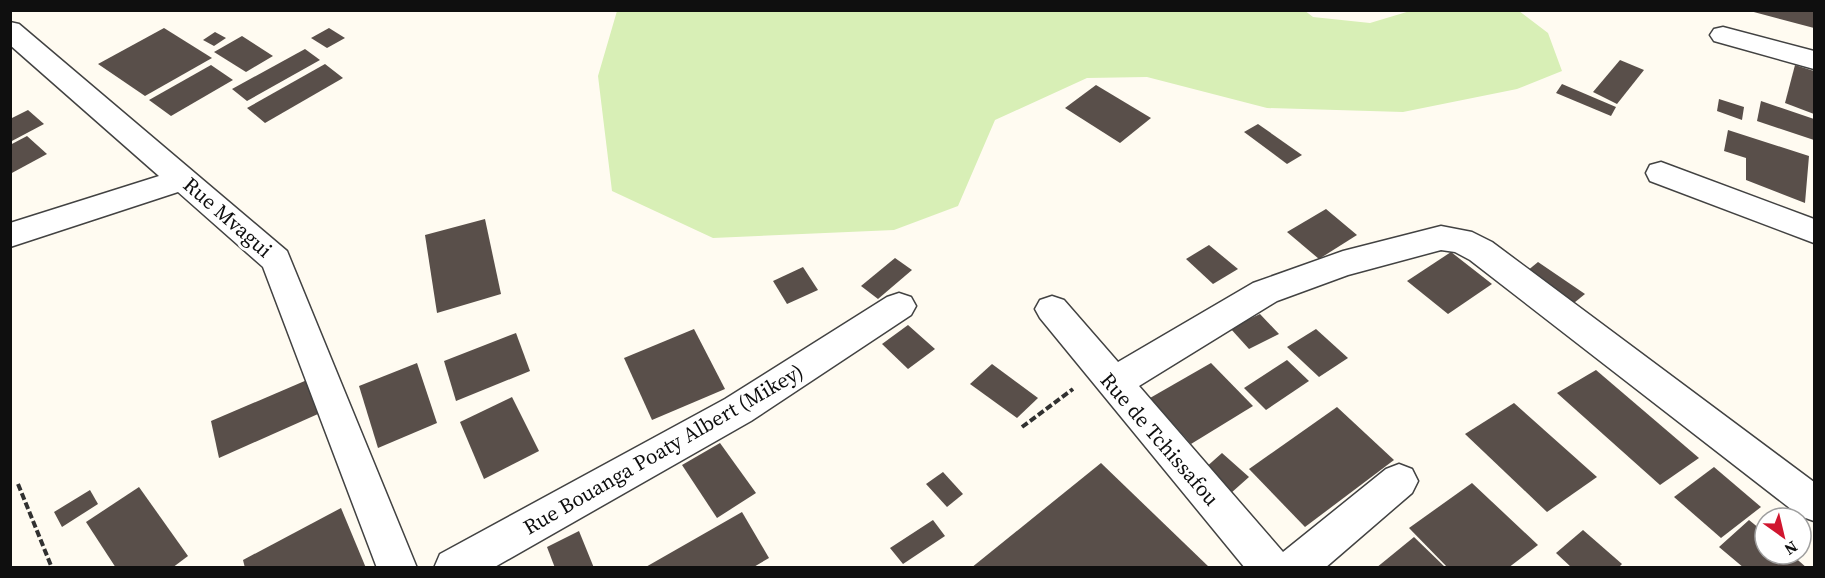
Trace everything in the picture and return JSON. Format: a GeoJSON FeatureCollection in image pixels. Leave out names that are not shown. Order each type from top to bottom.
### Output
{"type":"FeatureCollection","features":[{"type":"Feature","properties":{"kind":"street","name":"Rue Mvagui"},"geometry":{"type":"LineString","coordinates":[[10,30],[276,260],[397,567]]}},
{"type":"Feature","properties":{"kind":"street"},"geometry":{"type":"LineString","coordinates":[[1723,35],[1815,60]]}},
{"type":"Feature","properties":{"kind":"street"},"geometry":{"type":"LineString","coordinates":[[1661,173],[1815,231]]}},
{"type":"Feature","properties":{"kind":"street"},"geometry":{"type":"LineString","coordinates":[[10,235],[184,179]]}},
{"type":"Feature","properties":{"kind":"street"},"geometry":{"type":"LineString","coordinates":[[1107,376],[1265,292],[1343,264],[1419,243],[1441,238],[1461,241],[1481,251],[1815,504]]}},
{"type":"Feature","properties":{"kind":"street","name":"Rue Bouanga Poaty Albert (Mikey)"},"geometry":{"type":"LineString","coordinates":[[454,567],[738,410],[899,306]]}},
{"type":"Feature","properties":{"kind":"street","name":"Rue de Tchissafou"},"geometry":{"type":"LineString","coordinates":[[1052,309],[1270,567]]}},
{"type":"Feature","properties":{"kind":"street"},"geometry":{"type":"LineString","coordinates":[[1294,567],[1399,481]]}},
{"type":"Feature","properties":{"kind":"path"},"geometry":{"type":"LineString","coordinates":[[1022,427],[1107,376]]}},
{"type":"Feature","properties":{"kind":"path"},"geometry":{"type":"LineString","coordinates":[[18,484],[52,567]]}},
{"type":"Feature","properties":{"kind":"green space"},"geometry":{"type":"Polygon","coordinates":[[[1304,10],[1313,17],[1370,23],[1410,11],[1519,11],[1548,33],[1562,71],[1517,89],[1403,112],[1267,108],[1147,77],[1087,78],[995,120],[958,206],[894,230],[713,238],[612,191],[598,76],[617,11],[1304,10]]]}},
{"type":"Feature","properties":{"kind":"building"},"geometry":{"type":"Polygon","coordinates":[[[1814,10],[1814,28],[1750,11],[1814,10]]]}},
{"type":"Feature","properties":{"kind":"building"},"geometry":{"type":"Polygon","coordinates":[[[164,28],[212,58],[145,96],[98,64],[164,28]]]}},
{"type":"Feature","properties":{"kind":"building"},"geometry":{"type":"Polygon","coordinates":[[[329,28],[345,38],[327,48],[311,38],[329,28]]]}},
{"type":"Feature","properties":{"kind":"building"},"geometry":{"type":"Polygon","coordinates":[[[215,32],[226,38],[214,46],[203,40],[215,32]]]}},
{"type":"Feature","properties":{"kind":"building"},"geometry":{"type":"Polygon","coordinates":[[[242,36],[273,56],[246,72],[214,52],[242,36]]]}},
{"type":"Feature","properties":{"kind":"building"},"geometry":{"type":"Polygon","coordinates":[[[305,49],[320,60],[247,101],[232,89],[305,49]]]}},
{"type":"Feature","properties":{"kind":"building"},"geometry":{"type":"Polygon","coordinates":[[[1620,60],[1644,70],[1617,104],[1593,92],[1620,60]]]}},
{"type":"Feature","properties":{"kind":"building"},"geometry":{"type":"Polygon","coordinates":[[[325,64],[343,78],[265,123],[247,108],[325,64]]]}},
{"type":"Feature","properties":{"kind":"building"},"geometry":{"type":"Polygon","coordinates":[[[211,65],[233,80],[171,116],[149,100],[211,65]]]}},
{"type":"Feature","properties":{"kind":"building"},"geometry":{"type":"Polygon","coordinates":[[[1795,65],[1814,71],[1814,114],[1785,103],[1795,65]]]}},
{"type":"Feature","properties":{"kind":"building"},"geometry":{"type":"Polygon","coordinates":[[[1562,84],[1616,107],[1611,116],[1556,93],[1562,84]]]}},
{"type":"Feature","properties":{"kind":"building"},"geometry":{"type":"Polygon","coordinates":[[[1096,85],[1151,118],[1120,143],[1065,108],[1096,85]]]}},
{"type":"Feature","properties":{"kind":"building"},"geometry":{"type":"Polygon","coordinates":[[[1719,99],[1744,107],[1742,120],[1717,111],[1719,99]]]}},
{"type":"Feature","properties":{"kind":"building"},"geometry":{"type":"Polygon","coordinates":[[[1761,101],[1814,119],[1814,140],[1757,121],[1761,101]]]}},
{"type":"Feature","properties":{"kind":"building"},"geometry":{"type":"Polygon","coordinates":[[[28,110],[44,124],[10,142],[10,119],[28,110]]]}},
{"type":"Feature","properties":{"kind":"building"},"geometry":{"type":"Polygon","coordinates":[[[1258,124],[1302,155],[1287,164],[1244,132],[1258,124]]]}},
{"type":"Feature","properties":{"kind":"building"},"geometry":{"type":"Polygon","coordinates":[[[1728,130],[1809,156],[1805,203],[1746,180],[1746,158],[1724,151],[1728,130]]]}},
{"type":"Feature","properties":{"kind":"building"},"geometry":{"type":"Polygon","coordinates":[[[27,136],[47,154],[10,174],[10,145],[27,136]]]}},
{"type":"Feature","properties":{"kind":"building"},"geometry":{"type":"Polygon","coordinates":[[[1326,209],[1357,235],[1319,259],[1287,232],[1326,209]]]}},
{"type":"Feature","properties":{"kind":"building"},"geometry":{"type":"Polygon","coordinates":[[[485,219],[501,294],[437,313],[425,235],[485,219]]]}},
{"type":"Feature","properties":{"kind":"building"},"geometry":{"type":"Polygon","coordinates":[[[1209,245],[1238,269],[1213,284],[1186,259],[1209,245]]]}},
{"type":"Feature","properties":{"kind":"building"},"geometry":{"type":"Polygon","coordinates":[[[1451,252],[1492,284],[1448,314],[1407,281],[1451,252]]]}},
{"type":"Feature","properties":{"kind":"building"},"geometry":{"type":"Polygon","coordinates":[[[895,258],[912,270],[878,299],[861,286],[895,258]]]}},
{"type":"Feature","properties":{"kind":"building"},"geometry":{"type":"Polygon","coordinates":[[[1538,262],[1585,294],[1569,307],[1522,275],[1538,262]]]}},
{"type":"Feature","properties":{"kind":"building"},"geometry":{"type":"Polygon","coordinates":[[[803,267],[818,290],[787,304],[773,281],[803,267]]]}},
{"type":"Feature","properties":{"kind":"building"},"geometry":{"type":"Polygon","coordinates":[[[1260,314],[1279,334],[1249,349],[1230,328],[1260,314]]]}},
{"type":"Feature","properties":{"kind":"building"},"geometry":{"type":"Polygon","coordinates":[[[908,325],[935,349],[908,369],[882,344],[908,325]]]}},
{"type":"Feature","properties":{"kind":"building"},"geometry":{"type":"Polygon","coordinates":[[[694,329],[725,389],[652,420],[624,358],[694,329]]]}},
{"type":"Feature","properties":{"kind":"building"},"geometry":{"type":"Polygon","coordinates":[[[1316,329],[1348,358],[1319,377],[1287,347],[1316,329]]]}},
{"type":"Feature","properties":{"kind":"building"},"geometry":{"type":"Polygon","coordinates":[[[516,333],[530,371],[456,401],[444,361],[516,333]]]}},
{"type":"Feature","properties":{"kind":"building"},"geometry":{"type":"Polygon","coordinates":[[[1287,360],[1309,381],[1266,410],[1244,388],[1287,360]]]}},
{"type":"Feature","properties":{"kind":"building"},"geometry":{"type":"Polygon","coordinates":[[[417,363],[437,423],[378,448],[359,386],[417,363]]]}},
{"type":"Feature","properties":{"kind":"building"},"geometry":{"type":"Polygon","coordinates":[[[1211,363],[1253,406],[1191,444],[1150,398],[1211,363]]]}},
{"type":"Feature","properties":{"kind":"building"},"geometry":{"type":"Polygon","coordinates":[[[992,364],[1038,398],[1017,418],[970,384],[992,364]]]}},
{"type":"Feature","properties":{"kind":"building"},"geometry":{"type":"Polygon","coordinates":[[[1596,370],[1699,458],[1660,485],[1557,393],[1596,370]]]}},
{"type":"Feature","properties":{"kind":"building"},"geometry":{"type":"Polygon","coordinates":[[[307,380],[318,414],[219,458],[211,421],[307,380]]]}},
{"type":"Feature","properties":{"kind":"building"},"geometry":{"type":"Polygon","coordinates":[[[512,397],[539,451],[484,479],[460,422],[512,397]]]}},
{"type":"Feature","properties":{"kind":"building"},"geometry":{"type":"Polygon","coordinates":[[[1514,403],[1597,477],[1547,512],[1465,434],[1514,403]]]}},
{"type":"Feature","properties":{"kind":"building"},"geometry":{"type":"Polygon","coordinates":[[[1337,407],[1394,460],[1305,527],[1249,469],[1337,407]]]}},
{"type":"Feature","properties":{"kind":"building"},"geometry":{"type":"Polygon","coordinates":[[[720,443],[756,493],[717,518],[682,465],[720,443]]]}},
{"type":"Feature","properties":{"kind":"building"},"geometry":{"type":"Polygon","coordinates":[[[1222,453],[1249,477],[1231,493],[1204,469],[1222,453]]]}},
{"type":"Feature","properties":{"kind":"building"},"geometry":{"type":"Polygon","coordinates":[[[1101,463],[1210,568],[971,568],[1101,463]]]}},
{"type":"Feature","properties":{"kind":"building"},"geometry":{"type":"Polygon","coordinates":[[[1714,467],[1760,506],[1753,506],[1753,513],[1721,538],[1674,497],[1714,467]]]}},
{"type":"Feature","properties":{"kind":"building"},"geometry":{"type":"Polygon","coordinates":[[[943,472],[963,494],[947,507],[926,484],[943,472]]]}},
{"type":"Feature","properties":{"kind":"building"},"geometry":{"type":"Polygon","coordinates":[[[1472,483],[1538,545],[1508,568],[1448,568],[1409,528],[1472,483]]]}},
{"type":"Feature","properties":{"kind":"building"},"geometry":{"type":"Polygon","coordinates":[[[139,487],[188,556],[172,568],[116,568],[86,522],[139,487]]]}},
{"type":"Feature","properties":{"kind":"building"},"geometry":{"type":"Polygon","coordinates":[[[90,490],[98,504],[62,527],[54,512],[90,490]]]}},
{"type":"Feature","properties":{"kind":"building"},"geometry":{"type":"Polygon","coordinates":[[[341,508],[366,568],[245,568],[243,560],[341,508]]]}},
{"type":"Feature","properties":{"kind":"building"},"geometry":{"type":"Polygon","coordinates":[[[742,512],[769,558],[752,568],[644,568],[742,512]]]}},
{"type":"Feature","properties":{"kind":"building"},"geometry":{"type":"Polygon","coordinates":[[[933,520],[945,536],[903,564],[890,548],[933,520]]]}},
{"type":"Feature","properties":{"kind":"building"},"geometry":{"type":"Polygon","coordinates":[[[1749,520],[1753,523],[1753,566],[1805,566],[1807,568],[1744,568],[1719,547],[1749,520]]]}},
{"type":"Feature","properties":{"kind":"building"},"geometry":{"type":"Polygon","coordinates":[[[1583,530],[1622,564],[1618,568],[1572,568],[1556,553],[1583,530]]]}},
{"type":"Feature","properties":{"kind":"building"},"geometry":{"type":"Polygon","coordinates":[[[579,531],[594,568],[555,568],[547,547],[579,531]]]}},
{"type":"Feature","properties":{"kind":"building"},"geometry":{"type":"Polygon","coordinates":[[[1414,537],[1446,568],[1376,568],[1414,537]]]}}]}
